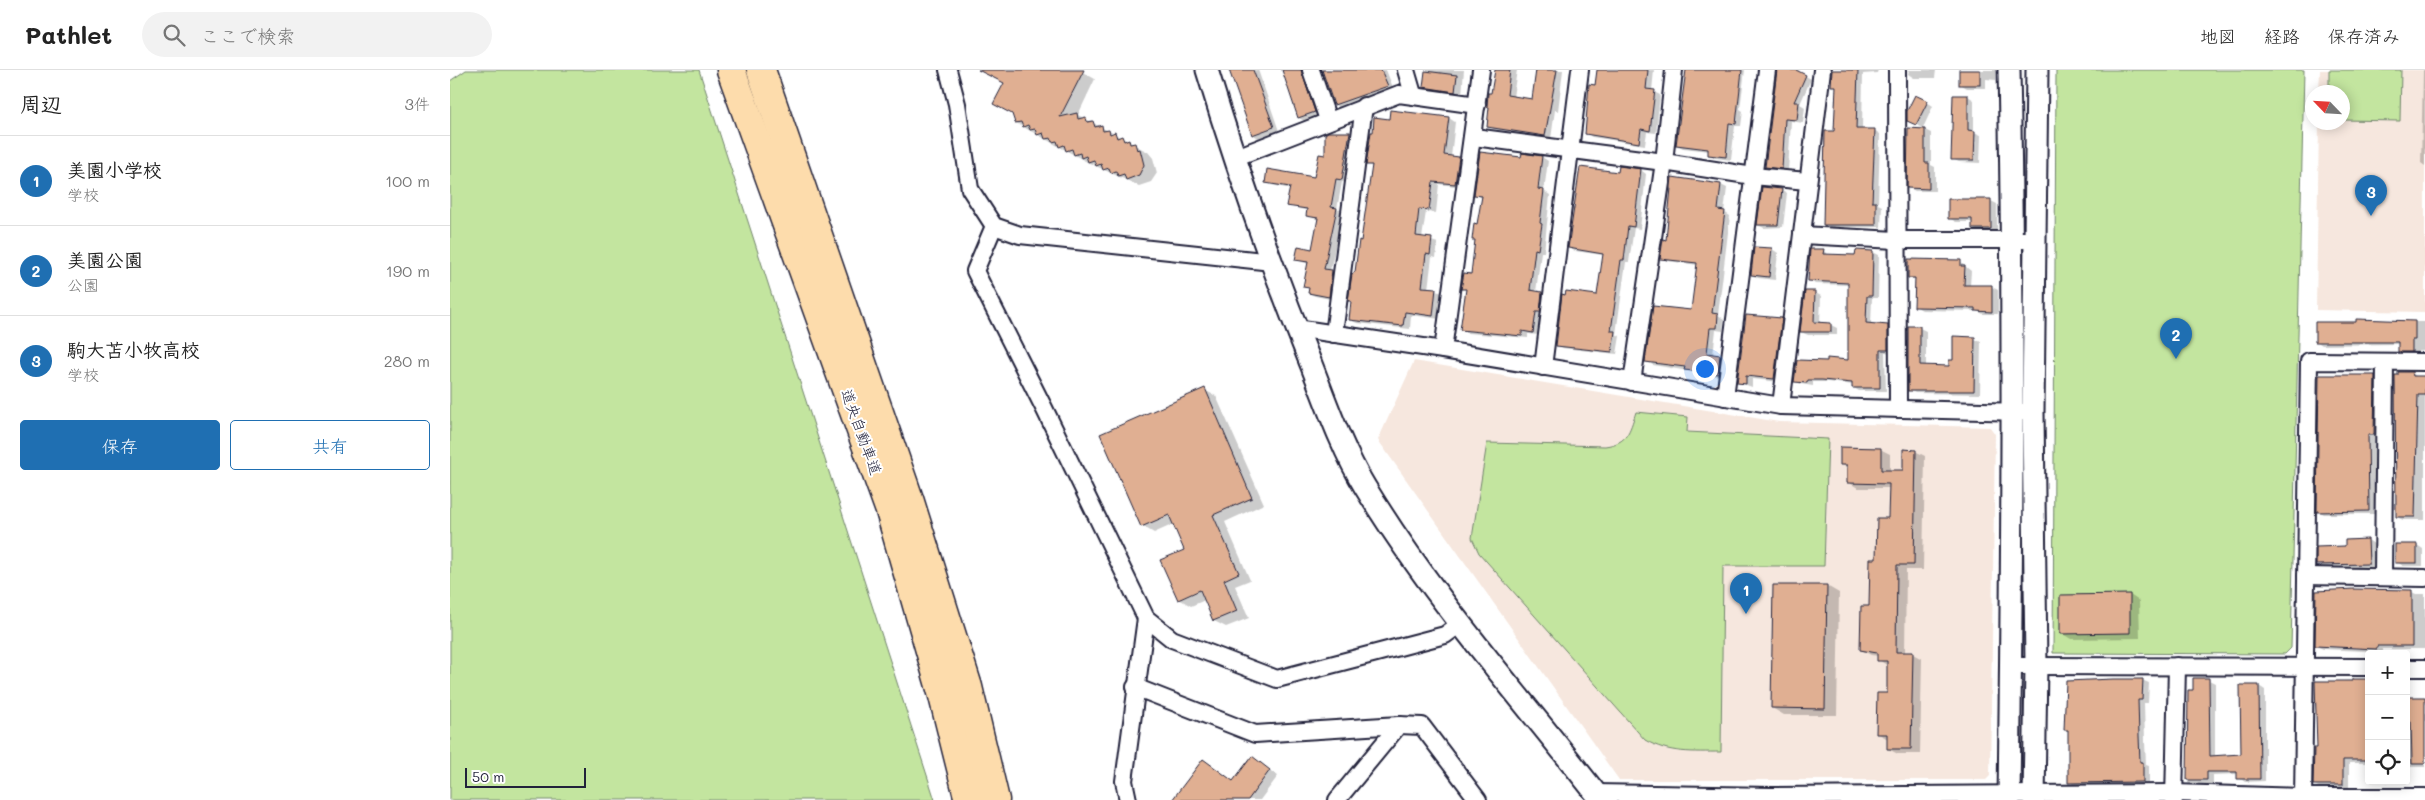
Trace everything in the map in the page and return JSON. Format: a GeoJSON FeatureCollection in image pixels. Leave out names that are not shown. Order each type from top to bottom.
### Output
{"type":"FeatureCollection","features":[{"type":"Feature","properties":{"kind":"highway","name":"道央自動車道"},"geometry":{"type":"LineString","coordinates":[[731,70],[890,511],[944,696],[969,800]]}},
{"type":"Feature","properties":{"kind":"highway","name":"道央自動車道"},"geometry":{"type":"LineString","coordinates":[[761,70],[910,499],[968,687],[995,800]]}},
{"type":"Feature","properties":{"kind":"street"},"geometry":{"type":"LineString","coordinates":[[948,70],[958,104],[970,188],[994,226],[1020,235],[1272,262]]}},
{"type":"Feature","properties":{"kind":"street"},"geometry":{"type":"LineString","coordinates":[[1207,70],[1234,158],[1296,328],[1337,429],[1364,485],[1396,535],[1461,624],[1598,796],[1772,798],[2174,796],[2303,799],[2425,797]]}},
{"type":"Feature","properties":{"kind":"street"},"geometry":{"type":"LineString","coordinates":[[1311,70],[1328,120]]}},
{"type":"Feature","properties":{"kind":"street"},"geometry":{"type":"LineString","coordinates":[[1406,70],[1414,94]]}},
{"type":"Feature","properties":{"kind":"street"},"geometry":{"type":"LineString","coordinates":[[1443,350],[1474,137],[1481,70]]}},
{"type":"Feature","properties":{"kind":"street"},"geometry":{"type":"LineString","coordinates":[[1544,367],[1580,70]]}},
{"type":"Feature","properties":{"kind":"street"},"geometry":{"type":"LineString","coordinates":[[1632,382],[1664,162],[1674,70]]}},
{"type":"Feature","properties":{"kind":"street"},"geometry":{"type":"LineString","coordinates":[[1724,397],[1768,70]]}},
{"type":"Feature","properties":{"kind":"street"},"geometry":{"type":"LineString","coordinates":[[1781,406],[1822,70]]}},
{"type":"Feature","properties":{"kind":"street"},"geometry":{"type":"LineString","coordinates":[[1897,70],[1896,240],[1898,409]]}},
{"type":"Feature","properties":{"kind":"street"},"geometry":{"type":"LineString","coordinates":[[2009,70],[2013,241],[2009,797]]}},
{"type":"Feature","properties":{"kind":"street"},"geometry":{"type":"LineString","coordinates":[[2034,797],[2036,665],[2034,412],[2037,70]]}},
{"type":"Feature","properties":{"kind":"street"},"geometry":{"type":"LineString","coordinates":[[1234,158],[1399,94],[1414,94],[1477,105]]}},
{"type":"Feature","properties":{"kind":"street"},"geometry":{"type":"LineString","coordinates":[[1334,334],[1364,106]]}},
{"type":"Feature","properties":{"kind":"street"},"geometry":{"type":"LineString","coordinates":[[1474,137],[1664,162],[1753,176],[1807,181]]}},
{"type":"Feature","properties":{"kind":"street"},"geometry":{"type":"LineString","coordinates":[[994,226],[975,271],[1146,618],[1172,639],[1277,679],[1445,635],[1461,624]]}},
{"type":"Feature","properties":{"kind":"street"},"geometry":{"type":"LineString","coordinates":[[1802,235],[1896,240],[2037,240]]}},
{"type":"Feature","properties":{"kind":"street"},"geometry":{"type":"LineString","coordinates":[[1296,328],[1443,350],[1781,406],[2034,412]]}},
{"type":"Feature","properties":{"kind":"street"},"geometry":{"type":"LineString","coordinates":[[2303,799],[2309,361],[2425,362]]}},
{"type":"Feature","properties":{"kind":"street"},"geometry":{"type":"LineString","coordinates":[[2383,577],[2384,362]]}},
{"type":"Feature","properties":{"kind":"street"},"geometry":{"type":"LineString","coordinates":[[2306,576],[2425,578]]}},
{"type":"Feature","properties":{"kind":"street"},"geometry":{"type":"LineString","coordinates":[[1128,800],[1124,781],[1135,687],[1146,618]]}},
{"type":"Feature","properties":{"kind":"street"},"geometry":{"type":"LineString","coordinates":[[2011,666],[2365,667]]}},
{"type":"Feature","properties":{"kind":"street"},"geometry":{"type":"LineString","coordinates":[[2174,796],[2177,666]]}},
{"type":"Feature","properties":{"kind":"street"},"geometry":{"type":"LineString","coordinates":[[2410,668],[2425,668]]}},
{"type":"Feature","properties":{"kind":"street"},"geometry":{"type":"LineString","coordinates":[[1135,687],[1255,734],[1399,725],[1422,726],[1476,799]]}},
{"type":"Feature","properties":{"kind":"street"},"geometry":{"type":"LineString","coordinates":[[1337,800],[1399,725]]}},
{"type":"Feature","properties":{"kind":"shaded area"},"geometry":{"type":"Polygon","coordinates":[[[2320,70],[2425,70],[2425,312],[2316,310],[2319,130],[2350,130],[2350,85],[2319,85],[2320,70]]]}},
{"type":"Feature","properties":{"kind":"shaded area"},"geometry":{"type":"Polygon","coordinates":[[[1414,361],[1779,422],[1990,427],[1995,434],[1990,776],[1986,780],[1619,780],[1378,440],[1414,361]]]}},
{"type":"Feature","properties":{"kind":"green space"},"geometry":{"type":"Polygon","coordinates":[[[466,70],[699,70],[935,800],[450,800],[450,81],[466,70]]]}},
{"type":"Feature","properties":{"kind":"green space"},"geometry":{"type":"Polygon","coordinates":[[[2056,70],[2304,70],[2291,648],[2285,654],[2053,653],[2056,70]]]}},
{"type":"Feature","properties":{"kind":"green space"},"geometry":{"type":"Polygon","coordinates":[[[2329,70],[2401,70],[2400,121],[2350,120],[2350,85],[2329,85],[2329,70]]]}},
{"type":"Feature","properties":{"kind":"green space"},"geometry":{"type":"Polygon","coordinates":[[[1636,412],[1688,417],[1687,432],[1828,439],[1824,566],[1723,566],[1721,752],[1672,750],[1654,745],[1645,740],[1479,553],[1472,538],[1487,443],[1605,446],[1623,439],[1636,412]]]}},
{"type":"Feature","properties":{"kind":"building"},"geometry":{"type":"Polygon","coordinates":[[[978,70],[1084,70],[1060,117],[1077,113],[1078,119],[1086,117],[1087,122],[1093,121],[1095,127],[1102,125],[1103,131],[1109,130],[1110,134],[1115,132],[1117,138],[1122,136],[1124,141],[1129,139],[1130,144],[1135,143],[1137,150],[1140,149],[1144,165],[1139,175],[1126,180],[1124,174],[1118,176],[1116,171],[1111,173],[1109,168],[1103,170],[1101,164],[1096,166],[1094,160],[1088,162],[1086,156],[1081,158],[1080,153],[1074,155],[1072,149],[1066,151],[1064,145],[1059,147],[1057,141],[1052,142],[1051,138],[1045,139],[1043,133],[1037,135],[1035,129],[1030,130],[1028,125],[1023,127],[1021,122],[1015,123],[1012,114],[993,104],[1004,83],[978,70]]]}},
{"type":"Feature","properties":{"kind":"building"},"geometry":{"type":"Polygon","coordinates":[[[1229,70],[1253,70],[1274,127],[1252,135],[1229,70]]]}},
{"type":"Feature","properties":{"kind":"building"},"geometry":{"type":"Polygon","coordinates":[[[1282,70],[1301,70],[1315,112],[1298,118],[1282,70]]]}},
{"type":"Feature","properties":{"kind":"building"},"geometry":{"type":"Polygon","coordinates":[[[1322,70],[1381,70],[1388,86],[1334,105],[1322,70]]]}},
{"type":"Feature","properties":{"kind":"building"},"geometry":{"type":"Polygon","coordinates":[[[1495,70],[1510,70],[1507,95],[1532,99],[1536,70],[1557,70],[1545,136],[1487,127],[1488,93],[1491,93],[1495,70]]]}},
{"type":"Feature","properties":{"kind":"building"},"geometry":{"type":"Polygon","coordinates":[[[1597,70],[1648,70],[1646,89],[1655,90],[1650,131],[1641,129],[1639,143],[1585,134],[1589,84],[1595,85],[1597,70]]]}},
{"type":"Feature","properties":{"kind":"building"},"geometry":{"type":"Polygon","coordinates":[[[1686,70],[1742,70],[1736,124],[1729,123],[1726,157],[1708,155],[1708,149],[1676,145],[1686,70]]]}},
{"type":"Feature","properties":{"kind":"building"},"geometry":{"type":"Polygon","coordinates":[[[1777,70],[1796,70],[1806,75],[1794,102],[1799,102],[1797,120],[1785,119],[1782,169],[1765,167],[1777,70]]]}},
{"type":"Feature","properties":{"kind":"building"},"geometry":{"type":"Polygon","coordinates":[[[1832,70],[1858,70],[1856,129],[1875,129],[1872,202],[1876,202],[1876,225],[1823,225],[1825,131],[1834,131],[1836,86],[1831,86],[1832,70]]]}},
{"type":"Feature","properties":{"kind":"building"},"geometry":{"type":"Polygon","coordinates":[[[1959,70],[1980,70],[1980,85],[1959,85],[1959,70]]]}},
{"type":"Feature","properties":{"kind":"building"},"geometry":{"type":"Polygon","coordinates":[[[1425,71],[1457,75],[1455,92],[1423,87],[1425,71]]]}},
{"type":"Feature","properties":{"kind":"building"},"geometry":{"type":"Polygon","coordinates":[[[1915,95],[1928,101],[1916,125],[1907,121],[1907,111],[1915,95]]]}},
{"type":"Feature","properties":{"kind":"building"},"geometry":{"type":"Polygon","coordinates":[[[1953,95],[1968,95],[1968,130],[1975,131],[1974,160],[1951,160],[1953,95]]]}},
{"type":"Feature","properties":{"kind":"building"},"geometry":{"type":"Polygon","coordinates":[[[1390,110],[1449,117],[1444,155],[1459,157],[1455,184],[1433,182],[1429,210],[1419,209],[1416,236],[1432,238],[1430,255],[1426,254],[1422,287],[1436,288],[1433,316],[1405,312],[1403,326],[1349,320],[1351,301],[1348,301],[1352,274],[1355,272],[1359,240],[1361,241],[1372,165],[1366,165],[1371,132],[1373,132],[1374,117],[1389,119],[1390,110]]]}},
{"type":"Feature","properties":{"kind":"building"},"geometry":{"type":"Polygon","coordinates":[[[1908,128],[1925,129],[1925,163],[1929,163],[1929,189],[1907,188],[1908,128]]]}},
{"type":"Feature","properties":{"kind":"building"},"geometry":{"type":"Polygon","coordinates":[[[1328,132],[1350,132],[1342,180],[1336,179],[1331,207],[1337,208],[1324,269],[1332,270],[1329,297],[1308,293],[1309,288],[1303,287],[1308,262],[1295,260],[1298,246],[1312,249],[1318,218],[1306,216],[1307,209],[1286,206],[1290,187],[1265,183],[1267,169],[1314,177],[1319,154],[1325,155],[1325,134],[1328,132]]]}},
{"type":"Feature","properties":{"kind":"building"},"geometry":{"type":"Polygon","coordinates":[[[1480,152],[1521,157],[1522,153],[1542,156],[1538,189],[1544,190],[1540,223],[1542,224],[1538,250],[1535,249],[1530,290],[1542,292],[1540,312],[1536,312],[1533,333],[1522,331],[1522,336],[1460,330],[1466,289],[1461,289],[1464,273],[1471,274],[1475,240],[1472,240],[1474,223],[1477,224],[1482,196],[1474,195],[1480,152]]]}},
{"type":"Feature","properties":{"kind":"building"},"geometry":{"type":"Polygon","coordinates":[[[1619,166],[1641,169],[1634,227],[1628,226],[1624,260],[1621,260],[1611,331],[1615,331],[1612,352],[1556,346],[1562,294],[1565,295],[1566,291],[1597,295],[1603,254],[1568,248],[1580,167],[1618,172],[1619,166]]]}},
{"type":"Feature","properties":{"kind":"building"},"geometry":{"type":"Polygon","coordinates":[[[1672,177],[1721,184],[1718,210],[1725,211],[1712,313],[1718,314],[1717,328],[1710,328],[1707,353],[1720,355],[1718,374],[1684,370],[1685,367],[1645,362],[1653,306],[1691,310],[1697,263],[1660,259],[1663,239],[1666,240],[1672,177]]]}},
{"type":"Feature","properties":{"kind":"building"},"geometry":{"type":"Polygon","coordinates":[[[1762,187],[1782,189],[1778,225],[1757,225],[1762,187]]]}},
{"type":"Feature","properties":{"kind":"building"},"geometry":{"type":"Polygon","coordinates":[[[1948,199],[1991,199],[1991,229],[1972,229],[1972,219],[1948,219],[1948,199]]]}},
{"type":"Feature","properties":{"kind":"building"},"geometry":{"type":"Polygon","coordinates":[[[1754,247],[1772,248],[1769,277],[1751,275],[1754,247]]]}},
{"type":"Feature","properties":{"kind":"building"},"geometry":{"type":"Polygon","coordinates":[[[1810,249],[1824,249],[1823,254],[1855,255],[1856,250],[1873,251],[1872,296],[1867,296],[1866,323],[1888,325],[1888,350],[1880,350],[1880,388],[1852,388],[1852,383],[1822,380],[1808,380],[1807,383],[1794,382],[1797,360],[1827,361],[1827,358],[1848,360],[1848,283],[1808,281],[1810,249]]]}},
{"type":"Feature","properties":{"kind":"building"},"geometry":{"type":"Polygon","coordinates":[[[1908,259],[1961,260],[1961,266],[1965,266],[1964,285],[1992,285],[1992,312],[1975,311],[1975,308],[1914,307],[1915,278],[1908,278],[1908,259]]]}},
{"type":"Feature","properties":{"kind":"building"},"geometry":{"type":"Polygon","coordinates":[[[1805,291],[1815,291],[1814,322],[1831,323],[1831,332],[1800,332],[1805,291]]]}},
{"type":"Feature","properties":{"kind":"building"},"geometry":{"type":"Polygon","coordinates":[[[1746,315],[1782,318],[1774,379],[1746,376],[1746,384],[1737,383],[1746,315]]]}},
{"type":"Feature","properties":{"kind":"building"},"geometry":{"type":"Polygon","coordinates":[[[2356,319],[2415,321],[2415,340],[2412,340],[2412,352],[2398,352],[2398,342],[2315,342],[2315,322],[2356,322],[2356,319]]]}},
{"type":"Feature","properties":{"kind":"building"},"geometry":{"type":"Polygon","coordinates":[[[1908,326],[1920,326],[1920,365],[1949,366],[1949,360],[1953,360],[1953,336],[1975,337],[1974,391],[1908,391],[1908,326]]]}},
{"type":"Feature","properties":{"kind":"building"},"geometry":{"type":"Polygon","coordinates":[[[2398,372],[2412,372],[2413,376],[2425,376],[2425,395],[2418,395],[2415,517],[2396,517],[2395,375],[2398,375],[2398,372]]]}},
{"type":"Feature","properties":{"kind":"building"},"geometry":{"type":"Polygon","coordinates":[[[2319,375],[2375,375],[2374,435],[2368,435],[2369,511],[2317,512],[2319,375]]]}},
{"type":"Feature","properties":{"kind":"building"},"geometry":{"type":"Polygon","coordinates":[[[1205,388],[1252,498],[1213,515],[1239,573],[1224,580],[1237,611],[1213,621],[1200,590],[1178,600],[1160,560],[1184,550],[1169,515],[1141,527],[1100,434],[1205,388]]]}},
{"type":"Feature","properties":{"kind":"building"},"geometry":{"type":"Polygon","coordinates":[[[1840,447],[1881,448],[1881,470],[1903,470],[1903,449],[1916,450],[1914,565],[1897,565],[1896,652],[1913,652],[1911,749],[1887,749],[1887,734],[1876,734],[1877,693],[1887,693],[1887,661],[1877,661],[1877,653],[1860,650],[1861,606],[1869,606],[1870,559],[1876,559],[1877,518],[1888,518],[1889,484],[1847,483],[1847,465],[1840,465],[1840,447]]]}},
{"type":"Feature","properties":{"kind":"building"},"geometry":{"type":"Polygon","coordinates":[[[2368,539],[2369,564],[2316,565],[2316,547],[2345,546],[2345,540],[2368,539]]]}},
{"type":"Feature","properties":{"kind":"building"},"geometry":{"type":"Polygon","coordinates":[[[2395,544],[2417,544],[2417,563],[2395,563],[2395,544]]]}},
{"type":"Feature","properties":{"kind":"building"},"geometry":{"type":"Polygon","coordinates":[[[1773,585],[1827,585],[1825,709],[1771,708],[1773,585]]]}},
{"type":"Feature","properties":{"kind":"building"},"geometry":{"type":"Polygon","coordinates":[[[2353,589],[2412,590],[2412,646],[2377,646],[2377,649],[2315,646],[2316,591],[2353,589]]]}},
{"type":"Feature","properties":{"kind":"building"},"geometry":{"type":"Polygon","coordinates":[[[2130,594],[2130,633],[2060,634],[2060,595],[2130,594]]]}},
{"type":"Feature","properties":{"kind":"building"},"geometry":{"type":"Polygon","coordinates":[[[2193,678],[2209,678],[2210,756],[2241,754],[2240,685],[2259,685],[2260,779],[2237,779],[2237,772],[2207,772],[2207,780],[2187,780],[2188,690],[2193,690],[2193,678]]]}},
{"type":"Feature","properties":{"kind":"building"},"geometry":{"type":"Polygon","coordinates":[[[2143,679],[2142,700],[2138,700],[2140,762],[2143,762],[2143,782],[2068,783],[2068,730],[2064,730],[2066,681],[2143,679]]]}},
{"type":"Feature","properties":{"kind":"building"},"geometry":{"type":"Polygon","coordinates":[[[2353,679],[2365,679],[2365,760],[2343,760],[2343,785],[2313,785],[2314,748],[2317,748],[2315,681],[2353,681],[2353,679]]]}},
{"type":"Feature","properties":{"kind":"building"},"geometry":{"type":"Polygon","coordinates":[[[2410,697],[2425,697],[2425,764],[2412,764],[2410,697]]]}},
{"type":"Feature","properties":{"kind":"building"},"geometry":{"type":"Polygon","coordinates":[[[1252,756],[1270,770],[1248,800],[1172,800],[1203,759],[1233,781],[1252,756]]]}},
{"type":"Feature","properties":{"kind":"place","name":"駒大苫小牧高校"},"geometry":{"type":"Point","coordinates":[2371,216]}},
{"type":"Feature","properties":{"kind":"place","name":"美園公園"},"geometry":{"type":"Point","coordinates":[2176,359]}},
{"type":"Feature","properties":{"kind":"place","name":"美園小学校"},"geometry":{"type":"Point","coordinates":[1746,614]}}]}
